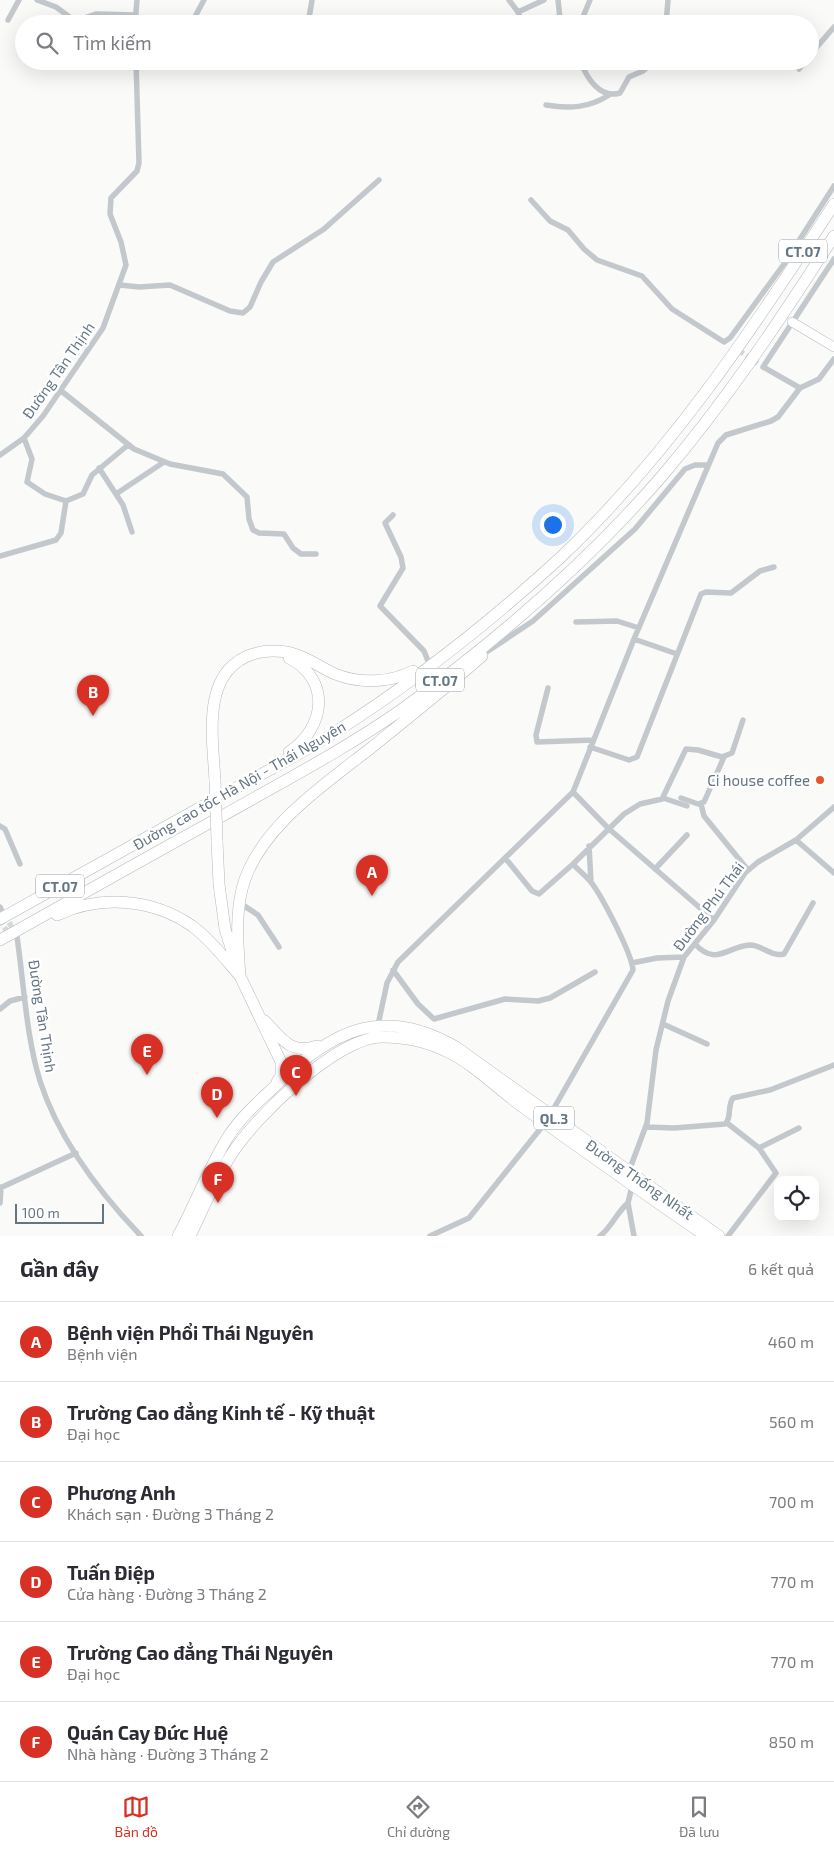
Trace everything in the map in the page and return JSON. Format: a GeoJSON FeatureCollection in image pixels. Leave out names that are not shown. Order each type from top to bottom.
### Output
{"type":"FeatureCollection","features":[{"type":"Feature","properties":{"kind":"highway","name":"Đường cao tốc Hà Nội - Thái Nguyên"},"geometry":{"type":"LineString","coordinates":[[1,913],[120,852],[328,736],[434,662],[497,612],[560,557],[648,465],[710,388],[773,298],[834,204]]}},
{"type":"Feature","properties":{"kind":"highway","name":"Đường cao tốc Hà Nội - Thái Nguyên"},"geometry":{"type":"LineString","coordinates":[[0,940],[337,752],[400,710],[448,674],[571,571],[661,477],[723,400],[788,308],[834,236]]}},
{"type":"Feature","properties":{"kind":"highway"},"geometry":{"type":"LineString","coordinates":[[240,976],[236,925],[243,887],[263,845],[289,815],[485,653],[571,571]]}},
{"type":"Feature","properties":{"kind":"highway"},"geometry":{"type":"LineString","coordinates":[[273,1087],[281,1076],[282,1068],[260,1016],[240,976],[225,929],[219,884],[217,841],[213,711],[216,689],[226,671],[241,658],[258,652],[274,651],[294,654],[336,674],[357,680],[384,680],[404,676],[428,661],[470,628],[497,612]]}},
{"type":"Feature","properties":{"kind":"highway"},"geometry":{"type":"LineString","coordinates":[[120,852],[189,808],[284,755],[299,745],[310,733],[316,719],[319,702],[317,688],[311,676],[302,667],[274,651]]}},
{"type":"Feature","properties":{"kind":"highway"},"geometry":{"type":"LineString","coordinates":[[0,945],[70,909],[105,903],[131,902],[161,910],[192,926],[218,950],[240,976]]}},
{"type":"Feature","properties":{"kind":"highway"},"geometry":{"type":"LineString","coordinates":[[260,1016],[294,1048],[301,1050],[333,1040]]}},
{"type":"Feature","properties":{"kind":"highway","name":"QL.3"},"geometry":{"type":"LineString","coordinates":[[178,1236],[206,1176],[229,1136],[245,1115],[296,1066],[333,1040],[358,1028],[379,1031]]}},
{"type":"Feature","properties":{"kind":"highway","name":"Đường Thống Nhất"},"geometry":{"type":"LineString","coordinates":[[379,1031],[450,1053],[548,1119],[706,1236]]}},
{"type":"Feature","properties":{"kind":"highway","name":"QL.3"},"geometry":{"type":"LineString","coordinates":[[190,1236],[230,1156],[244,1136],[282,1098],[330,1058],[379,1031]]}},
{"type":"Feature","properties":{"kind":"highway"},"geometry":{"type":"LineString","coordinates":[[282,1098],[295,1079],[296,1066],[284,1040]]}},
{"type":"Feature","properties":{"kind":"highway"},"geometry":{"type":"LineString","coordinates":[[274,1048],[286,1062],[296,1066],[330,1058]]}},
{"type":"Feature","properties":{"kind":"highway","name":"Đường Thống Nhất"},"geometry":{"type":"LineString","coordinates":[[629,1180],[719,1236]]}},
{"type":"Feature","properties":{"kind":"street"},"geometry":{"type":"LineString","coordinates":[[8,20],[19,0]]}},
{"type":"Feature","properties":{"kind":"street"},"geometry":{"type":"LineString","coordinates":[[37,0],[56,7],[66,15]]}},
{"type":"Feature","properties":{"kind":"street"},"geometry":{"type":"LineString","coordinates":[[93,15],[135,14],[137,0]]}},
{"type":"Feature","properties":{"kind":"street"},"geometry":{"type":"LineString","coordinates":[[196,15],[204,0]]}},
{"type":"Feature","properties":{"kind":"street"},"geometry":{"type":"LineString","coordinates":[[310,15],[312,0]]}},
{"type":"Feature","properties":{"kind":"street"},"geometry":{"type":"LineString","coordinates":[[509,0],[519,15]]}},
{"type":"Feature","properties":{"kind":"street"},"geometry":{"type":"LineString","coordinates":[[518,12],[544,0]]}},
{"type":"Feature","properties":{"kind":"street"},"geometry":{"type":"LineString","coordinates":[[558,0],[560,15]]}},
{"type":"Feature","properties":{"kind":"street"},"geometry":{"type":"LineString","coordinates":[[584,15],[590,0]]}},
{"type":"Feature","properties":{"kind":"street"},"geometry":{"type":"LineString","coordinates":[[667,15],[668,0]]}},
{"type":"Feature","properties":{"kind":"street"},"geometry":{"type":"LineString","coordinates":[[819,45],[834,28]]}},
{"type":"Feature","properties":{"kind":"street","name":"Đường Tân Thịnh"},"geometry":{"type":"LineString","coordinates":[[0,455],[24,438],[43,416],[103,328],[120,285],[126,265],[125,254],[112,222],[110,206],[114,193],[132,176],[139,163],[136,70]]}},
{"type":"Feature","properties":{"kind":"street"},"geometry":{"type":"LineString","coordinates":[[586,70],[597,88],[609,95]]}},
{"type":"Feature","properties":{"kind":"street"},"geometry":{"type":"LineString","coordinates":[[546,105],[573,107],[598,103],[609,95],[620,94],[629,77],[645,70]]}},
{"type":"Feature","properties":{"kind":"street"},"geometry":{"type":"LineString","coordinates":[[120,285],[139,287],[170,285],[230,311],[243,312],[250,307],[261,282],[273,262],[324,229],[379,180]]}},
{"type":"Feature","properties":{"kind":"street"},"geometry":{"type":"LineString","coordinates":[[531,200],[550,221],[568,230],[584,249],[597,260],[642,276],[672,309],[720,341],[729,344],[834,186]]}},
{"type":"Feature","properties":{"kind":"street"},"geometry":{"type":"LineString","coordinates":[[800,388],[765,370],[761,365],[834,259]]}},
{"type":"Feature","properties":{"kind":"street"},"geometry":{"type":"LineString","coordinates":[[792,322],[834,347]]}},
{"type":"Feature","properties":{"kind":"street"},"geometry":{"type":"LineString","coordinates":[[379,1031],[381,1004],[393,970],[406,954],[573,792],[634,639],[714,451],[724,436],[771,421],[784,411],[800,388],[819,380],[834,359]]}},
{"type":"Feature","properties":{"kind":"street"},"geometry":{"type":"LineString","coordinates":[[60,390],[128,445],[164,462],[223,474],[247,496],[248,519],[253,530],[259,533],[284,534],[293,548],[301,554],[316,554]]}},
{"type":"Feature","properties":{"kind":"street"},"geometry":{"type":"LineString","coordinates":[[24,438],[32,460],[27,482],[45,494],[66,500],[83,494],[92,475],[128,445]]}},
{"type":"Feature","properties":{"kind":"street"},"geometry":{"type":"LineString","coordinates":[[116,494],[164,462]]}},
{"type":"Feature","properties":{"kind":"street"},"geometry":{"type":"LineString","coordinates":[[485,653],[533,621],[641,524],[685,469],[695,465],[708,465]]}},
{"type":"Feature","properties":{"kind":"street"},"geometry":{"type":"LineString","coordinates":[[99,468],[125,510],[132,532]]}},
{"type":"Feature","properties":{"kind":"street"},"geometry":{"type":"LineString","coordinates":[[0,556],[56,540],[61,533],[66,500]]}},
{"type":"Feature","properties":{"kind":"street"},"geometry":{"type":"LineString","coordinates":[[393,515],[385,523],[401,557],[402,570],[380,606],[424,651],[428,661]]}},
{"type":"Feature","properties":{"kind":"street"},"geometry":{"type":"LineString","coordinates":[[590,747],[630,760],[637,758],[702,593],[731,593],[760,571],[774,567]]}},
{"type":"Feature","properties":{"kind":"street"},"geometry":{"type":"LineString","coordinates":[[576,622],[617,621],[639,628]]}},
{"type":"Feature","properties":{"kind":"street"},"geometry":{"type":"LineString","coordinates":[[634,639],[677,654]]}},
{"type":"Feature","properties":{"kind":"street"},"geometry":{"type":"LineString","coordinates":[[548,688],[536,735],[537,742],[593,740]]}},
{"type":"Feature","properties":{"kind":"street"},"geometry":{"type":"LineString","coordinates":[[701,804],[706,800],[724,757],[732,752],[743,720]]}},
{"type":"Feature","properties":{"kind":"street"},"geometry":{"type":"LineString","coordinates":[[663,798],[686,749],[724,757]]}},
{"type":"Feature","properties":{"kind":"street"},"geometry":{"type":"LineString","coordinates":[[573,792],[608,828],[714,920]]}},
{"type":"Feature","properties":{"kind":"street"},"geometry":{"type":"LineString","coordinates":[[506,859],[532,891],[539,894],[573,864],[608,828],[638,805],[663,798],[687,806]]}},
{"type":"Feature","properties":{"kind":"street"},"geometry":{"type":"LineString","coordinates":[[680,798],[701,804]]}},
{"type":"Feature","properties":{"kind":"street"},"geometry":{"type":"LineString","coordinates":[[701,804],[704,816],[748,870]]}},
{"type":"Feature","properties":{"kind":"street","name":"Đường Phú Thái"},"geometry":{"type":"LineString","coordinates":[[628,1203],[629,1180],[646,1126],[650,1106],[650,1081],[668,1001],[684,957],[714,920],[748,870],[796,840],[834,807]]}},
{"type":"Feature","properties":{"kind":"street"},"geometry":{"type":"LineString","coordinates":[[0,826],[5,829],[20,864]]}},
{"type":"Feature","properties":{"kind":"street"},"geometry":{"type":"LineString","coordinates":[[655,869],[687,834]]}},
{"type":"Feature","properties":{"kind":"street"},"geometry":{"type":"LineString","coordinates":[[796,840],[834,873]]}},
{"type":"Feature","properties":{"kind":"street"},"geometry":{"type":"LineString","coordinates":[[589,846],[591,882]]}},
{"type":"Feature","properties":{"kind":"street"},"geometry":{"type":"LineString","coordinates":[[430,1236],[443,1228],[469,1218],[548,1119],[633,970],[632,963],[591,882],[573,864]]}},
{"type":"Feature","properties":{"kind":"street"},"geometry":{"type":"LineString","coordinates":[[240,903],[258,915],[279,947]]}},
{"type":"Feature","properties":{"kind":"street"},"geometry":{"type":"LineString","coordinates":[[695,944],[701,950],[710,954],[719,955],[749,945],[776,955],[784,954],[813,903]]}},
{"type":"Feature","properties":{"kind":"street","name":"Đường Tân Thịnh"},"geometry":{"type":"LineString","coordinates":[[15,939],[19,950],[39,1079],[58,1127],[98,1186],[141,1236]]}},
{"type":"Feature","properties":{"kind":"street"},"geometry":{"type":"LineString","coordinates":[[632,963],[657,958],[684,957]]}},
{"type":"Feature","properties":{"kind":"street"},"geometry":{"type":"LineString","coordinates":[[393,970],[418,1004],[434,1020],[505,999],[538,1001],[550,998],[595,972]]}},
{"type":"Feature","properties":{"kind":"street"},"geometry":{"type":"LineString","coordinates":[[0,1010],[10,1001],[26,997]]}},
{"type":"Feature","properties":{"kind":"street"},"geometry":{"type":"LineString","coordinates":[[663,1024],[707,1044]]}},
{"type":"Feature","properties":{"kind":"street"},"geometry":{"type":"LineString","coordinates":[[727,1123],[733,1098],[770,1090],[834,1065]]}},
{"type":"Feature","properties":{"kind":"street"},"geometry":{"type":"LineString","coordinates":[[646,1126],[680,1128],[727,1123],[759,1148],[776,1174],[728,1236]]}},
{"type":"Feature","properties":{"kind":"street"},"geometry":{"type":"LineString","coordinates":[[759,1148],[799,1128]]}},
{"type":"Feature","properties":{"kind":"street"},"geometry":{"type":"LineString","coordinates":[[0,1203],[1,1188],[76,1153]]}},
{"type":"Feature","properties":{"kind":"street"},"geometry":{"type":"LineString","coordinates":[[600,1236],[605,1232],[619,1211],[628,1203]]}},
{"type":"Feature","properties":{"kind":"street"},"geometry":{"type":"LineString","coordinates":[[628,1203],[634,1236]]}},
{"type":"Feature","properties":{"kind":"tunnel"},"geometry":{"type":"LineString","coordinates":[[732,346],[759,364]]}},
{"type":"Feature","properties":{"kind":"tunnel"},"geometry":{"type":"LineString","coordinates":[[5,915],[15,933]]}},
{"type":"Feature","properties":{"kind":"tunnel"},"geometry":{"type":"LineString","coordinates":[[0,920],[12,940]]}},
{"type":"Feature","properties":{"kind":"place","name":"Trường Cao đẳng Kinh tế - Kỹ thuật"},"geometry":{"type":"Point","coordinates":[93,716]}},
{"type":"Feature","properties":{"kind":"place","name":"Ci house coffee"},"geometry":{"type":"Point","coordinates":[820,780]}},
{"type":"Feature","properties":{"kind":"place","name":"Bệnh viện Phổi Thái Nguyên"},"geometry":{"type":"Point","coordinates":[372,896]}},
{"type":"Feature","properties":{"kind":"place","name":"Trường Cao đẳng Thái Nguyên"},"geometry":{"type":"Point","coordinates":[147,1075]}},
{"type":"Feature","properties":{"kind":"place","name":"Phương Anh"},"geometry":{"type":"Point","coordinates":[296,1096]}},
{"type":"Feature","properties":{"kind":"place","name":"Tuấn Điệp"},"geometry":{"type":"Point","coordinates":[217,1118]}},
{"type":"Feature","properties":{"kind":"place","name":"Quán Cay Đức Huệ"},"geometry":{"type":"Point","coordinates":[218,1203]}}]}
